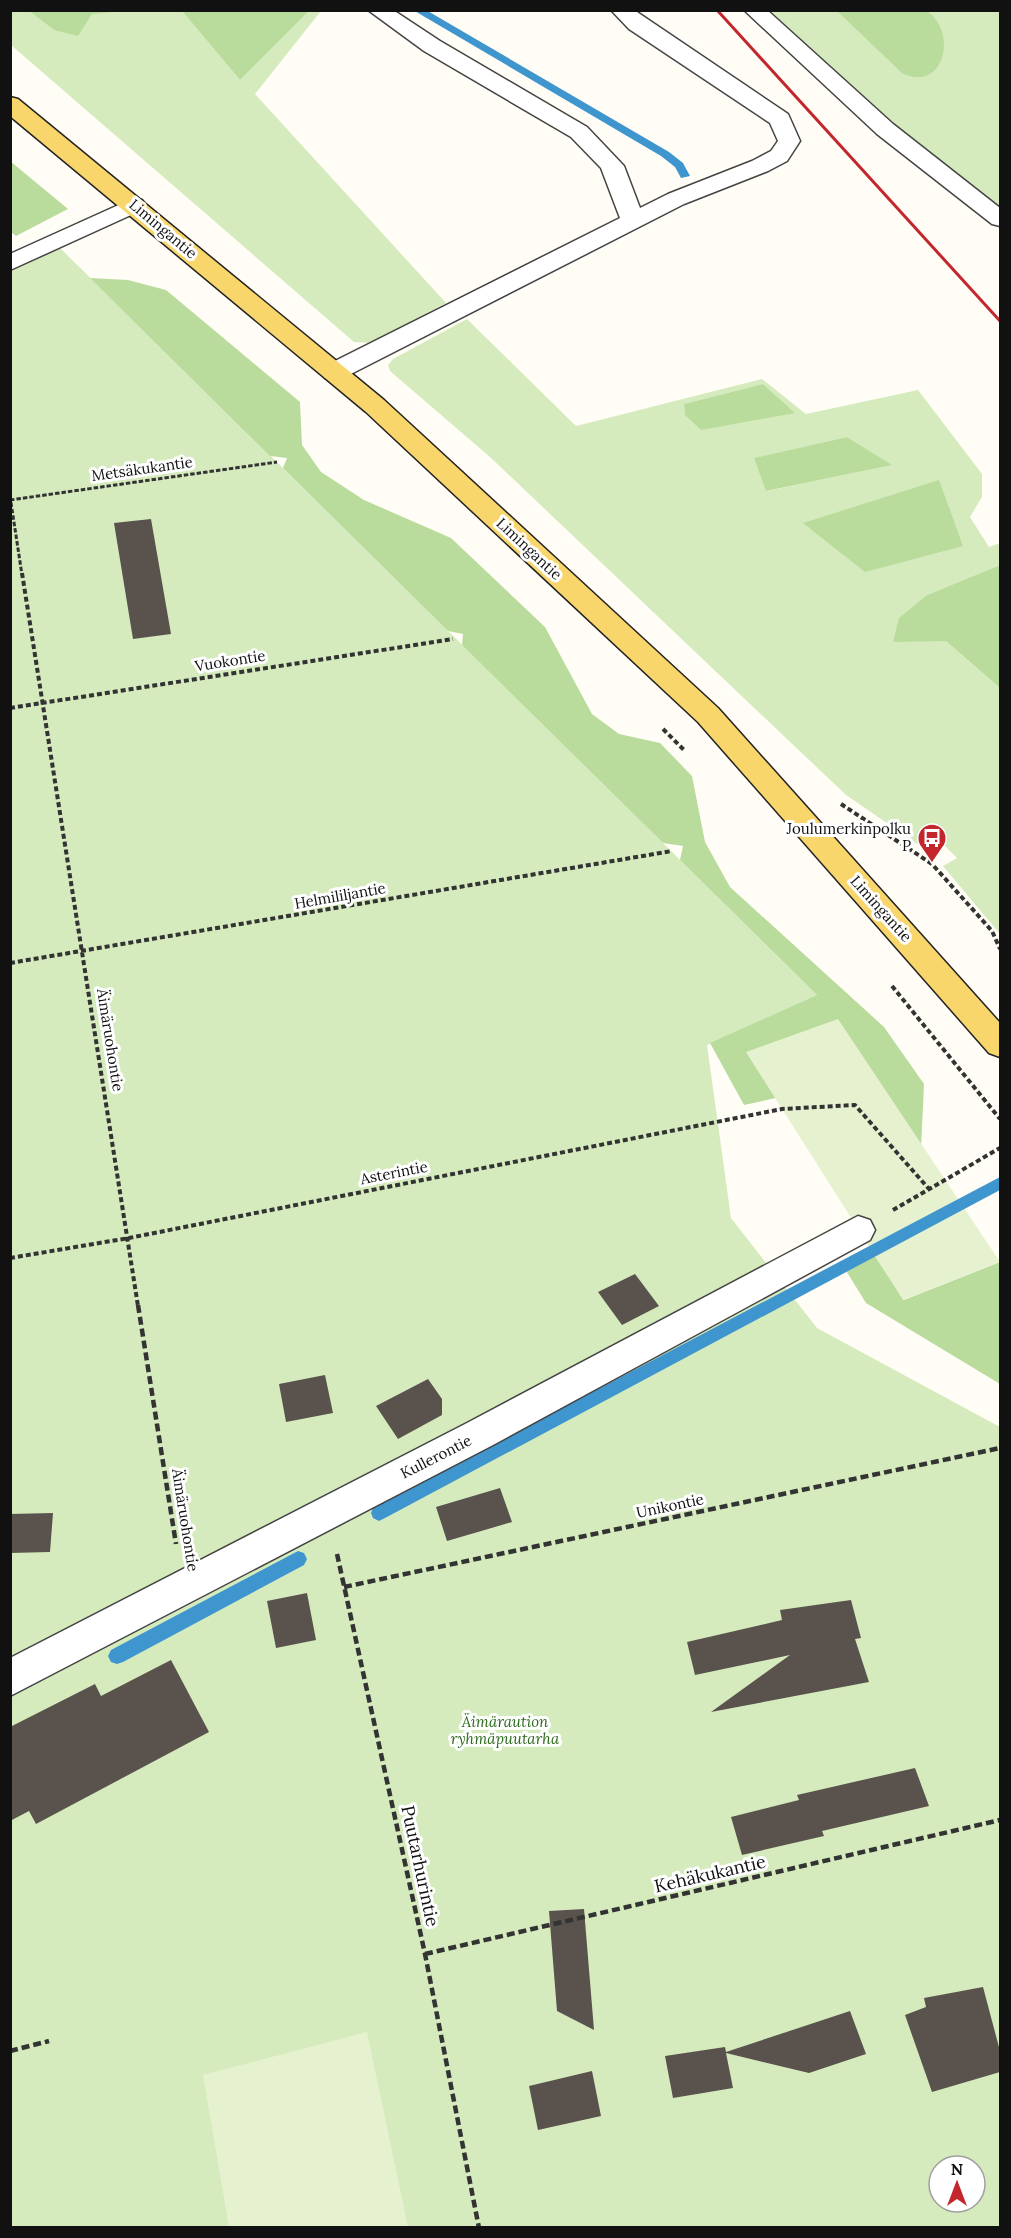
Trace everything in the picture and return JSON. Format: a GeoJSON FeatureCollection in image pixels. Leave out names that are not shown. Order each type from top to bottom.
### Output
{"type":"FeatureCollection","features":[{"type":"Feature","properties":{"kind":"main road","name":"Limingantie"},"geometry":{"type":"LineString","coordinates":[[10,104],[375,406],[708,715],[1000,1044]]}},
{"type":"Feature","properties":{"kind":"lane"},"geometry":{"type":"LineString","coordinates":[[378,10],[432,46],[579,132],[612,166],[633,221]]}},
{"type":"Feature","properties":{"kind":"lane"},"geometry":{"type":"LineString","coordinates":[[334,372],[676,199],[760,166],[779,156],[789,141],[780,119],[637,24],[621,10]]}},
{"type":"Feature","properties":{"kind":"lane"},"geometry":{"type":"LineString","coordinates":[[754,10],[885,129],[1000,219]]}},
{"type":"Feature","properties":{"kind":"lane"},"geometry":{"type":"LineString","coordinates":[[10,263],[134,205]]}},
{"type":"Feature","properties":{"kind":"lane","name":"Kullerontie"},"geometry":{"type":"LineString","coordinates":[[10,1678],[480,1434],[858,1230]]}},
{"type":"Feature","properties":{"kind":"path","name":"Metsäkukantie"},"geometry":{"type":"LineString","coordinates":[[11,498],[277,462]]}},
{"type":"Feature","properties":{"kind":"path","name":"Äimäruohontie"},"geometry":{"type":"LineString","coordinates":[[11,498],[41,703],[84,952],[183,1588]]}},
{"type":"Feature","properties":{"kind":"path","name":"Vuokontie"},"geometry":{"type":"LineString","coordinates":[[10,708],[453,639]]}},
{"type":"Feature","properties":{"kind":"path"},"geometry":{"type":"LineString","coordinates":[[655,720],[688,754]]}},
{"type":"Feature","properties":{"kind":"path","name":"Helmililjantie"},"geometry":{"type":"LineString","coordinates":[[10,963],[672,851]]}},
{"type":"Feature","properties":{"kind":"path"},"geometry":{"type":"LineString","coordinates":[[889,983],[1000,1119]]}},
{"type":"Feature","properties":{"kind":"path","name":"Asterintie"},"geometry":{"type":"LineString","coordinates":[[10,1258],[129,1238],[782,1109],[855,1105],[929,1189]]}},
{"type":"Feature","properties":{"kind":"path"},"geometry":{"type":"LineString","coordinates":[[858,1230],[1000,1148]]}},
{"type":"Feature","properties":{"kind":"path","name":"Unikontie"},"geometry":{"type":"LineString","coordinates":[[344,1587],[1000,1448]]}},
{"type":"Feature","properties":{"kind":"path","name":"Puutarhurintie"},"geometry":{"type":"LineString","coordinates":[[327,1513],[425,1954],[479,2228]]}},
{"type":"Feature","properties":{"kind":"path","name":"Kehäkukantie"},"geometry":{"type":"LineString","coordinates":[[425,1954],[1000,1820]]}},
{"type":"Feature","properties":{"kind":"path"},"geometry":{"type":"LineString","coordinates":[[10,2051],[49,2041]]}},
{"type":"Feature","properties":{"kind":"green space"},"geometry":{"type":"Polygon","coordinates":[[[124,10],[182,11],[240,80],[309,11],[321,11],[255,94],[446,303],[371,343],[354,342],[11,45],[11,11],[29,11],[54,30],[92,13],[124,10]]]}},
{"type":"Feature","properties":{"kind":"green space"},"geometry":{"type":"Polygon","coordinates":[[[29,11],[124,11],[92,14],[78,36],[54,30],[29,11]]]}},
{"type":"Feature","properties":{"kind":"green space"},"geometry":{"type":"Polygon","coordinates":[[[182,11],[309,11],[240,80],[182,11]]]}},
{"type":"Feature","properties":{"kind":"green space"},"geometry":{"type":"Polygon","coordinates":[[[767,11],[1000,11],[1000,210],[897,126],[767,11]]]}},
{"type":"Feature","properties":{"kind":"green space"},"geometry":{"type":"Polygon","coordinates":[[[837,11],[927,11],[937,21],[942,33],[944,46],[942,58],[928,75],[916,77],[902,73],[837,11]]]}},
{"type":"Feature","properties":{"kind":"green space"},"geometry":{"type":"Polygon","coordinates":[[[10,161],[68,209],[16,236],[11,232],[10,161]]]}},
{"type":"Feature","properties":{"kind":"green space","name":"Äimäraution ryhmäpuutarha"},"geometry":{"type":"Polygon","coordinates":[[[55,243],[817,995],[707,1045],[731,1218],[817,1328],[1000,1427],[1000,2227],[11,2227],[10,263],[55,243]]]}},
{"type":"Feature","properties":{"kind":"green space"},"geometry":{"type":"Polygon","coordinates":[[[90,278],[128,280],[166,290],[300,402],[302,445],[321,472],[364,500],[451,538],[545,627],[592,714],[619,734],[660,743],[692,776],[705,842],[730,887],[884,1027],[924,1084],[921,1148],[747,1052],[776,1098],[744,1105],[710,1043],[817,995],[680,860],[683,846],[663,843],[462,645],[463,634],[448,631],[283,468],[287,458],[270,456],[90,278]]]}},
{"type":"Feature","properties":{"kind":"green space"},"geometry":{"type":"Polygon","coordinates":[[[467,319],[576,426],[762,379],[806,414],[918,390],[982,474],[982,497],[970,517],[989,547],[1000,543],[1000,565],[927,595],[893,641],[946,641],[1000,688],[1000,934],[943,866],[957,858],[937,838],[919,845],[846,795],[490,457],[390,371],[388,365],[393,359],[467,319]],[[763,384],[684,404],[685,415],[794,413],[763,384]],[[847,437],[755,458],[767,491],[891,465],[847,437]]]}},
{"type":"Feature","properties":{"kind":"green space"},"geometry":{"type":"Polygon","coordinates":[[[763,384],[795,413],[701,430],[685,415],[684,404],[763,384]]]}},
{"type":"Feature","properties":{"kind":"green space"},"geometry":{"type":"Polygon","coordinates":[[[847,437],[892,465],[766,491],[754,458],[847,437]]]}},
{"type":"Feature","properties":{"kind":"green space"},"geometry":{"type":"Polygon","coordinates":[[[939,480],[963,546],[865,572],[803,523],[939,480]]]}},
{"type":"Feature","properties":{"kind":"green space"},"geometry":{"type":"Polygon","coordinates":[[[1000,565],[1000,688],[946,641],[893,642],[899,618],[927,595],[1000,565]]]}},
{"type":"Feature","properties":{"kind":"green space"},"geometry":{"type":"Polygon","coordinates":[[[838,1019],[1000,1262],[903,1300],[746,1052],[838,1019]]]}},
{"type":"Feature","properties":{"kind":"green space"},"geometry":{"type":"Polygon","coordinates":[[[873,1253],[904,1300],[1000,1262],[1000,1384],[866,1303],[845,1269],[873,1253]]]}},
{"type":"Feature","properties":{"kind":"green space"},"geometry":{"type":"Polygon","coordinates":[[[367,2032],[408,2227],[229,2227],[203,2075],[367,2032]]]}},
{"type":"Feature","properties":{"kind":"building"},"geometry":{"type":"Polygon","coordinates":[[[151,519],[171,634],[133,639],[114,523],[151,519]]]}},
{"type":"Feature","properties":{"kind":"building"},"geometry":{"type":"Polygon","coordinates":[[[635,1274],[659,1306],[622,1325],[598,1292],[635,1274]]]}},
{"type":"Feature","properties":{"kind":"building"},"geometry":{"type":"Polygon","coordinates":[[[325,1375],[333,1413],[286,1422],[279,1384],[325,1375]]]}},
{"type":"Feature","properties":{"kind":"building"},"geometry":{"type":"Polygon","coordinates":[[[428,1379],[442,1399],[442,1415],[398,1439],[376,1406],[428,1379]]]}},
{"type":"Feature","properties":{"kind":"building"},"geometry":{"type":"Polygon","coordinates":[[[500,1488],[512,1522],[447,1541],[436,1507],[500,1488]]]}},
{"type":"Feature","properties":{"kind":"building"},"geometry":{"type":"Polygon","coordinates":[[[53,1513],[50,1552],[10,1553],[10,1514],[53,1513]]]}},
{"type":"Feature","properties":{"kind":"building"},"geometry":{"type":"Polygon","coordinates":[[[307,1593],[316,1640],[276,1648],[267,1601],[307,1593]]]}},
{"type":"Feature","properties":{"kind":"building"},"geometry":{"type":"Polygon","coordinates":[[[851,1600],[861,1638],[855,1639],[869,1682],[711,1712],[790,1655],[695,1675],[687,1642],[782,1620],[780,1610],[851,1600]]]}},
{"type":"Feature","properties":{"kind":"building"},"geometry":{"type":"Polygon","coordinates":[[[171,1660],[209,1732],[36,1824],[29,1811],[10,1821],[10,1727],[95,1684],[101,1696],[171,1660]]]}},
{"type":"Feature","properties":{"kind":"building"},"geometry":{"type":"Polygon","coordinates":[[[915,1768],[929,1806],[822,1831],[824,1836],[742,1855],[731,1817],[799,1800],[797,1795],[915,1768]]]}},
{"type":"Feature","properties":{"kind":"building"},"geometry":{"type":"Polygon","coordinates":[[[584,1909],[594,2030],[557,2011],[549,1911],[584,1909]]]}},
{"type":"Feature","properties":{"kind":"building"},"geometry":{"type":"Polygon","coordinates":[[[983,1987],[1000,2051],[1000,2072],[932,2092],[905,2015],[926,2007],[924,1998],[983,1987]]]}},
{"type":"Feature","properties":{"kind":"building"},"geometry":{"type":"Polygon","coordinates":[[[850,2011],[866,2054],[809,2073],[726,2053],[733,2088],[673,2098],[665,2056],[725,2047],[726,2052],[850,2011]]]}},
{"type":"Feature","properties":{"kind":"building"},"geometry":{"type":"Polygon","coordinates":[[[592,2071],[601,2116],[538,2130],[529,2086],[592,2071]]]}},
{"type":"Feature","properties":{"kind":"waterway"},"geometry":{"type":"LineString","coordinates":[[418,10],[665,154],[679,165],[685,176]]}},
{"type":"Feature","properties":{"kind":"waterway"},"geometry":{"type":"LineString","coordinates":[[379,1513],[1000,1183]]}},
{"type":"Feature","properties":{"kind":"waterway"},"geometry":{"type":"LineString","coordinates":[[117,1656],[298,1559]]}},
{"type":"Feature","properties":{"kind":"railway"},"geometry":{"type":"LineString","coordinates":[[717,10],[1000,321]]}},
{"type":"Feature","properties":{"kind":"place","name":"Joulumerkinpolku P"},"geometry":{"type":"Point","coordinates":[932,864]}}]}
